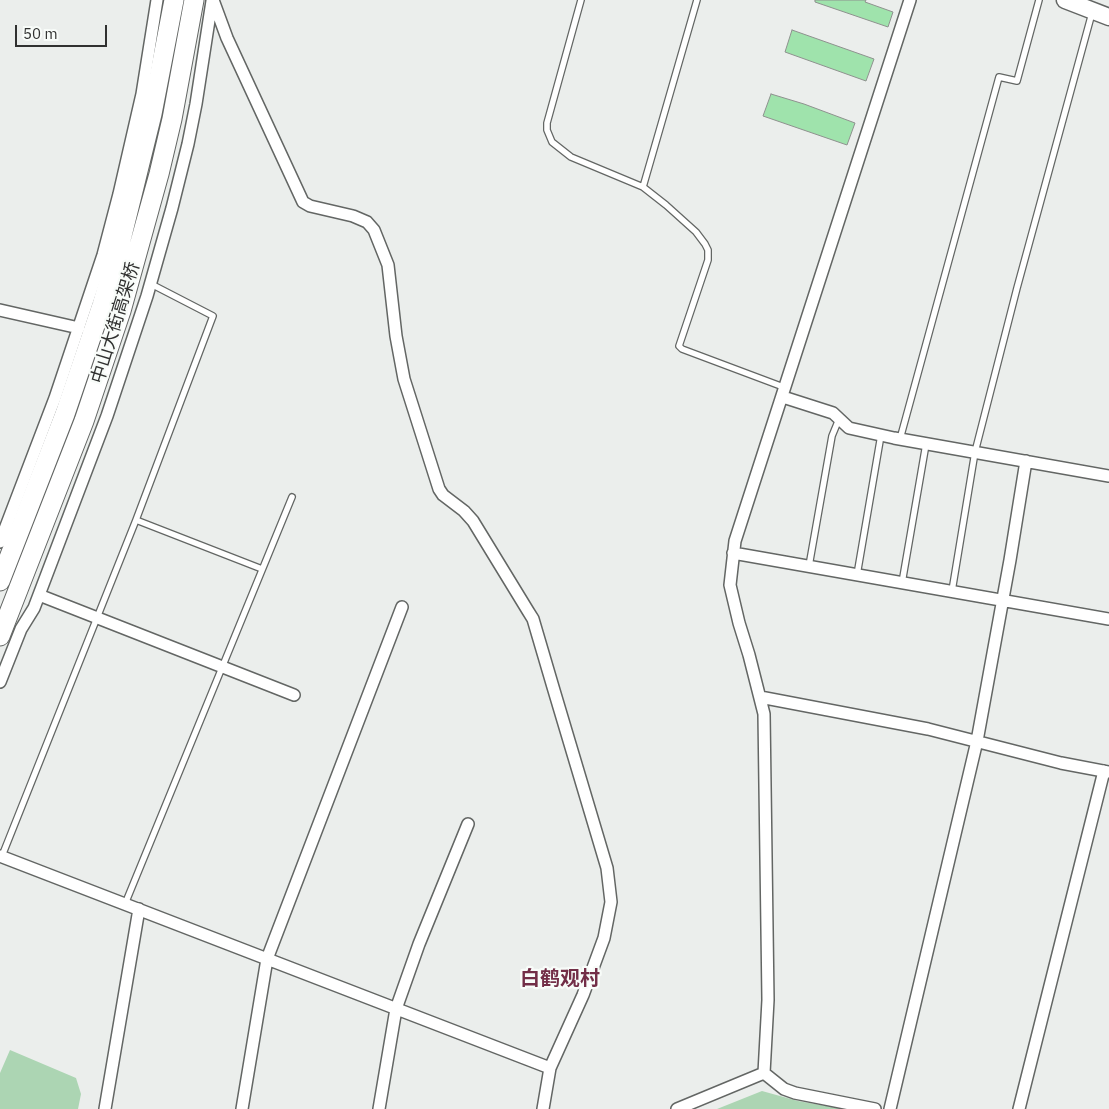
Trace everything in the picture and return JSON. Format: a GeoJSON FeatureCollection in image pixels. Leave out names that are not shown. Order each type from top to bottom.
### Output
{"type":"FeatureCollection","features":[{"type":"Feature","properties":{"kind":"main road","name":"中山大街高架桥"},"geometry":{"type":"LineString","coordinates":[[0,581],[65,414],[102,306],[128,213],[152,114],[174,0]]}},
{"type":"Feature","properties":{"kind":"main road","name":"中山大街高架桥"},"geometry":{"type":"LineString","coordinates":[[0,636],[84,421],[121,311],[167,137],[185,54],[194,0]]}},
{"type":"Feature","properties":{"kind":"street"},"geometry":{"type":"LineString","coordinates":[[0,542],[55,398],[103,255],[134,132],[157,0]]}},
{"type":"Feature","properties":{"kind":"street"},"geometry":{"type":"LineString","coordinates":[[0,682],[21,630],[34,608],[107,416],[151,284],[172,208],[196,104],[213,0]]}},
{"type":"Feature","properties":{"kind":"street"},"geometry":{"type":"LineString","coordinates":[[213,0],[227,38],[303,202],[310,206],[353,216],[367,222],[374,230],[388,265],[396,336],[404,379],[439,489],[464,510],[473,521],[533,619],[607,868],[610,902],[604,938],[583,995],[550,1068],[543,1109]]}},
{"type":"Feature","properties":{"kind":"street"},"geometry":{"type":"LineString","coordinates":[[764,1073],[768,971],[764,714],[730,585],[733,553],[738,532],[910,0]]}},
{"type":"Feature","properties":{"kind":"street"},"geometry":{"type":"LineString","coordinates":[[1065,0],[1109,17]]}},
{"type":"Feature","properties":{"kind":"street"},"geometry":{"type":"LineString","coordinates":[[0,310],[79,328]]}},
{"type":"Feature","properties":{"kind":"street"},"geometry":{"type":"LineString","coordinates":[[784,392],[840,418],[849,428],[926,444],[1109,476]]}},
{"type":"Feature","properties":{"kind":"street"},"geometry":{"type":"LineString","coordinates":[[890,1109],[977,741],[1026,461]]}},
{"type":"Feature","properties":{"kind":"street"},"geometry":{"type":"LineString","coordinates":[[733,553],[1109,619]]}},
{"type":"Feature","properties":{"kind":"street"},"geometry":{"type":"LineString","coordinates":[[39,595],[294,694]]}},
{"type":"Feature","properties":{"kind":"street"},"geometry":{"type":"LineString","coordinates":[[242,1109],[267,959],[402,607]]}},
{"type":"Feature","properties":{"kind":"street"},"geometry":{"type":"LineString","coordinates":[[760,697],[928,729],[1062,763],[1107,772],[1020,1109]]}},
{"type":"Feature","properties":{"kind":"street"},"geometry":{"type":"LineString","coordinates":[[379,1109],[396,1009],[419,944],[468,824]]}},
{"type":"Feature","properties":{"kind":"street"},"geometry":{"type":"LineString","coordinates":[[1,856],[550,1068]]}},
{"type":"Feature","properties":{"kind":"street"},"geometry":{"type":"LineString","coordinates":[[105,1109],[139,910]]}},
{"type":"Feature","properties":{"kind":"street"},"geometry":{"type":"LineString","coordinates":[[677,1109],[764,1073]]}},
{"type":"Feature","properties":{"kind":"street"},"geometry":{"type":"LineString","coordinates":[[764,1073],[784,1089],[795,1093],[874,1109]]}},
{"type":"Feature","properties":{"kind":"lane"},"geometry":{"type":"LineString","coordinates":[[581,0],[547,122],[547,130],[552,142],[571,157],[643,187],[696,232],[708,250],[708,260],[679,346],[682,349],[784,392]]}},
{"type":"Feature","properties":{"kind":"lane"},"geometry":{"type":"LineString","coordinates":[[643,187],[697,0]]}},
{"type":"Feature","properties":{"kind":"lane"},"geometry":{"type":"LineString","coordinates":[[900,439],[999,76],[1017,82],[1039,0]]}},
{"type":"Feature","properties":{"kind":"lane"},"geometry":{"type":"LineString","coordinates":[[952,591],[975,452],[1092,11]]}},
{"type":"Feature","properties":{"kind":"lane"},"geometry":{"type":"LineString","coordinates":[[1,856],[136,520],[213,316],[151,284]]}},
{"type":"Feature","properties":{"kind":"lane"},"geometry":{"type":"LineString","coordinates":[[809,566],[832,436],[840,418]]}},
{"type":"Feature","properties":{"kind":"lane"},"geometry":{"type":"LineString","coordinates":[[857,575],[881,435]]}},
{"type":"Feature","properties":{"kind":"lane"},"geometry":{"type":"LineString","coordinates":[[902,583],[926,444]]}},
{"type":"Feature","properties":{"kind":"lane"},"geometry":{"type":"LineString","coordinates":[[125,904],[292,497]]}},
{"type":"Feature","properties":{"kind":"lane"},"geometry":{"type":"LineString","coordinates":[[136,520],[262,569]]}},
{"type":"Feature","properties":{"kind":"green space"},"geometry":{"type":"Polygon","coordinates":[[[10,1050],[76,1078],[81,1094],[78,1109],[0,1109],[0,1073],[10,1050]]]}},
{"type":"Feature","properties":{"kind":"green space"},"geometry":{"type":"Polygon","coordinates":[[[762,1091],[798,1101],[843,1109],[717,1109],[762,1091]]]}},
{"type":"Feature","properties":{"kind":"building"},"geometry":{"type":"Polygon","coordinates":[[[815,0],[866,0],[865,2],[893,12],[888,27],[815,2],[815,0]]]}},
{"type":"Feature","properties":{"kind":"building"},"geometry":{"type":"Polygon","coordinates":[[[792,30],[874,59],[866,81],[785,52],[792,30]]]}},
{"type":"Feature","properties":{"kind":"building"},"geometry":{"type":"Polygon","coordinates":[[[771,94],[855,123],[847,145],[763,116],[771,94]]]}},
{"type":"Feature","properties":{"kind":"district","name":"白鹤观村"},"geometry":{"type":"Point","coordinates":[560,979]}}]}
